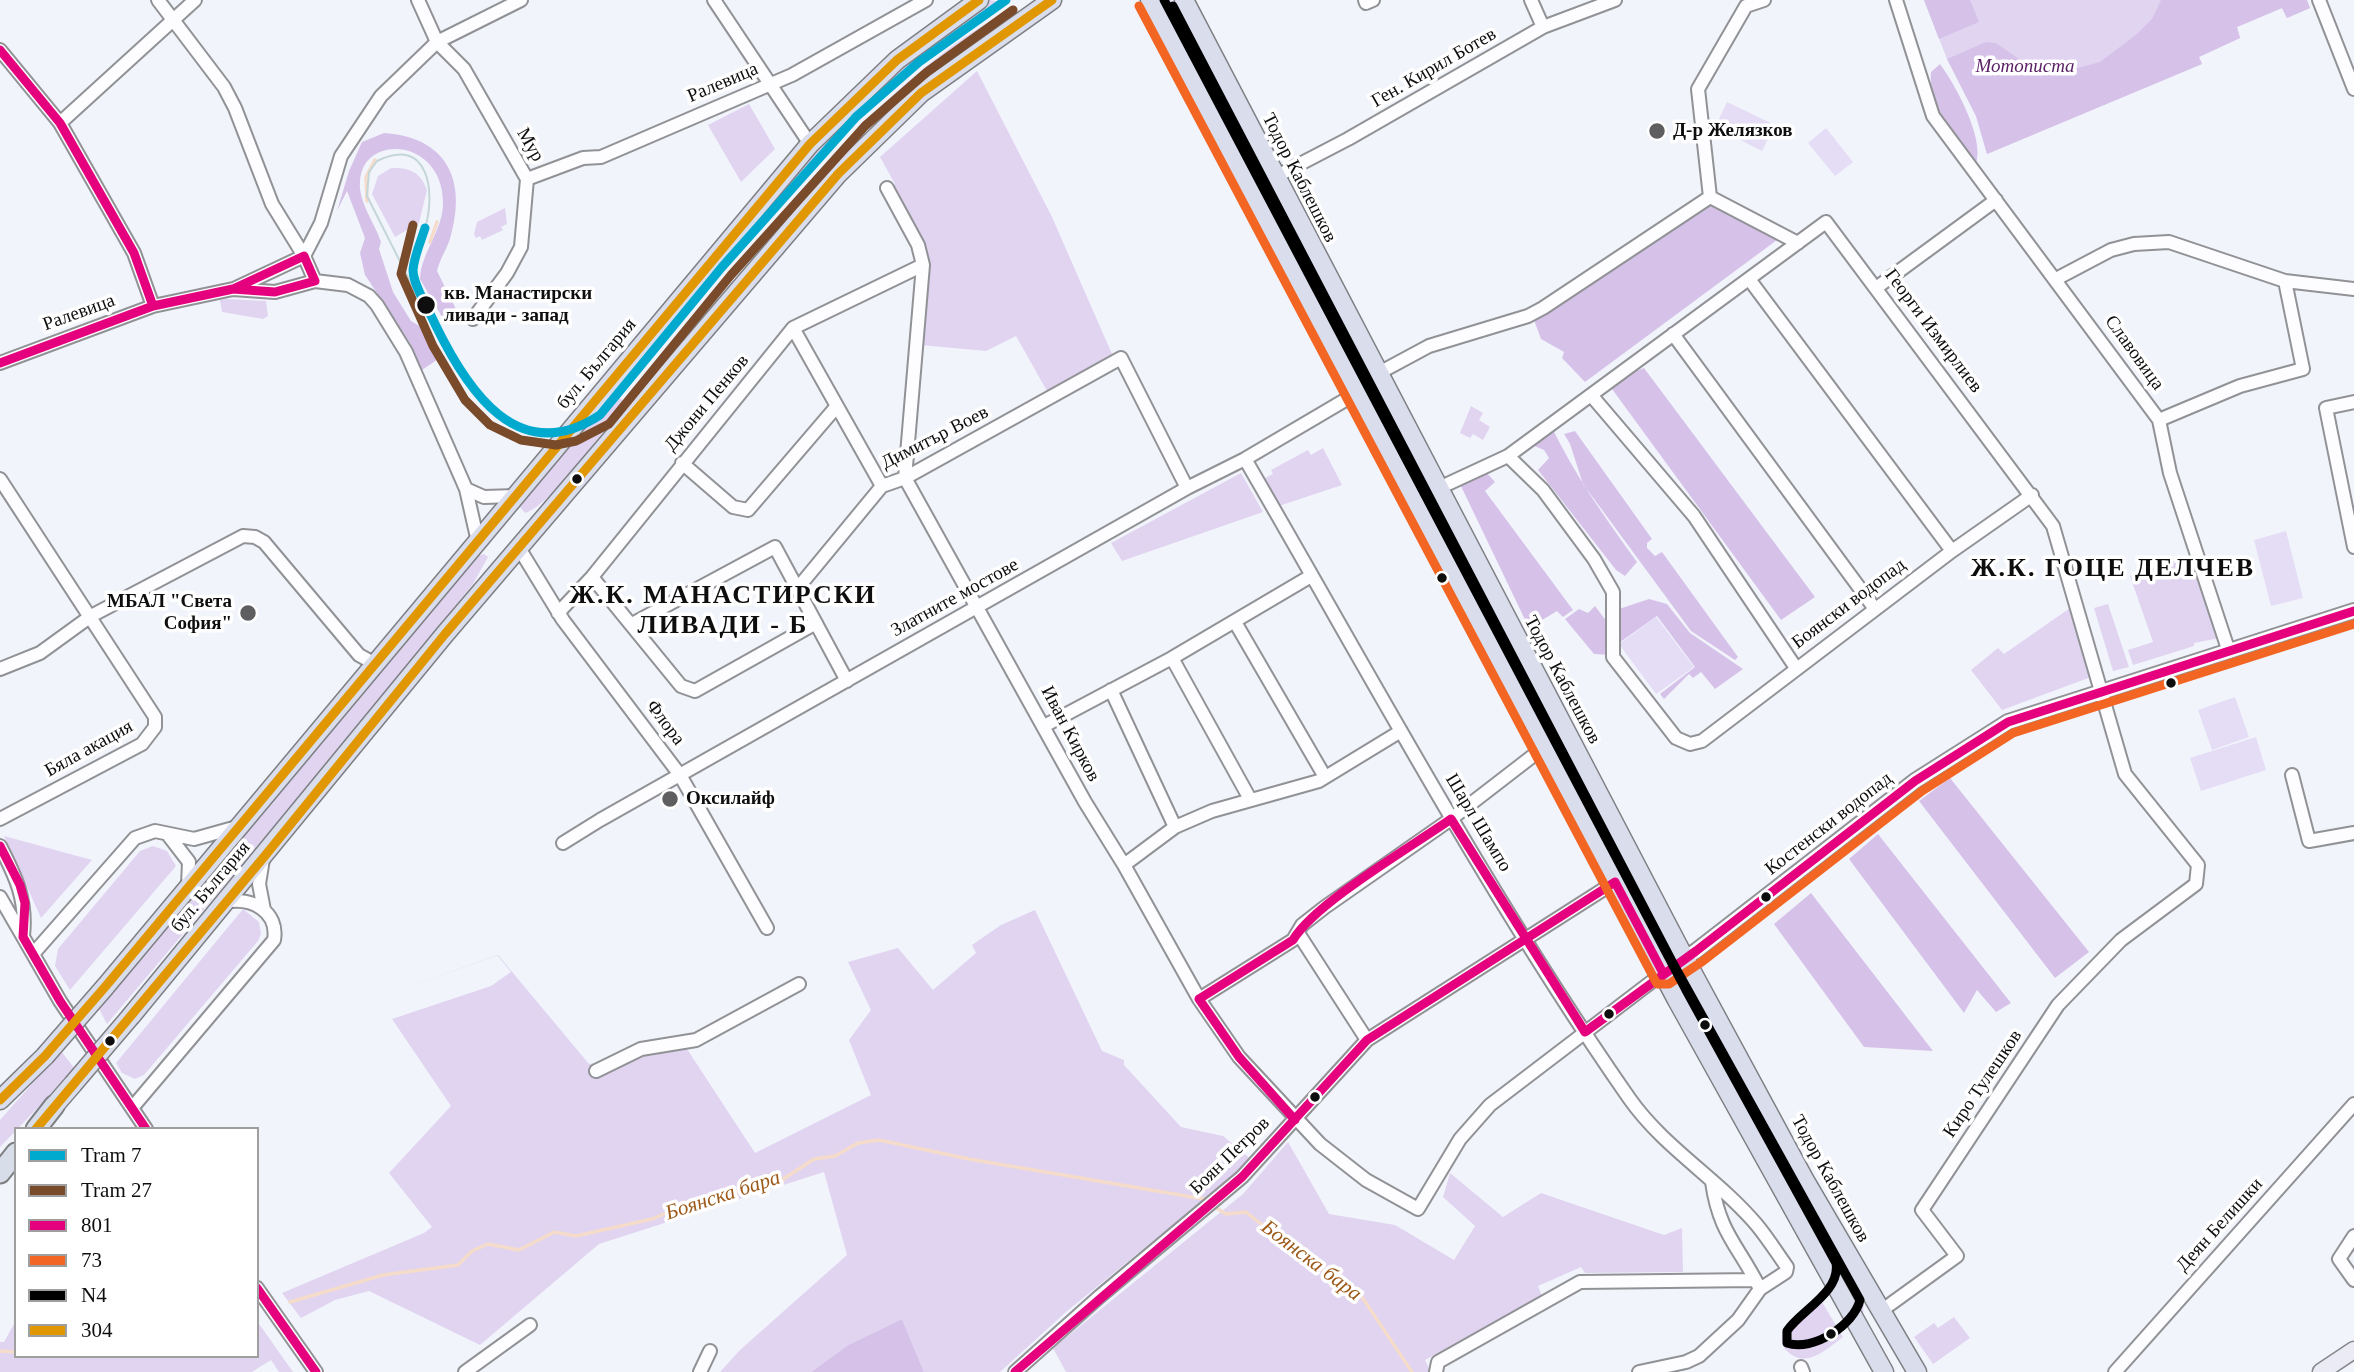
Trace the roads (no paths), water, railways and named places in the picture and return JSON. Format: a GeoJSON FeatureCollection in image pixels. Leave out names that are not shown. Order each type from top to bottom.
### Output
{"type":"FeatureCollection","features":[{"type":"Feature","properties":{"kind":"highway"},"geometry":{"type":"LineString","coordinates":[[36,1127],[54,1106]]}},
{"type":"Feature","properties":{"kind":"highway"},"geometry":{"type":"LineString","coordinates":[[0,1173],[14,1156]]}},
{"type":"Feature","properties":{"kind":"main road","name":"бул. България"},"geometry":{"type":"LineString","coordinates":[[0,1100],[45,1056],[105,987],[810,144],[897,60],[979,0]]}},
{"type":"Feature","properties":{"kind":"main road","name":"бул. България"},"geometry":{"type":"LineString","coordinates":[[54,1106],[264,857],[445,634],[838,174],[921,93],[997,36],[1052,0]]}},
{"type":"Feature","properties":{"kind":"main road"},"geometry":{"type":"LineString","coordinates":[[1150,0],[1663,973],[1884,1372]]}},
{"type":"Feature","properties":{"kind":"main road","name":"Тодор Каблешков"},"geometry":{"type":"LineString","coordinates":[[1184,0],[1377,374],[1685,959],[1804,1179],[1917,1372]]}},
{"type":"Feature","properties":{"kind":"main road"},"geometry":{"type":"LineString","coordinates":[[0,1159],[14,1146]]}},
{"type":"Feature","properties":{"kind":"main road"},"geometry":{"type":"LineString","coordinates":[[2321,1372],[2354,1350]]}},
{"type":"Feature","properties":{"kind":"street"},"geometry":{"type":"LineString","coordinates":[[158,0],[224,87],[245,131],[272,204],[304,256],[315,281]]}},
{"type":"Feature","properties":{"kind":"street"},"geometry":{"type":"LineString","coordinates":[[60,123],[175,22],[195,0]]}},
{"type":"Feature","properties":{"kind":"street","name":"Мур"},"geometry":{"type":"LineString","coordinates":[[418,0],[437,42],[464,69],[527,179],[521,247],[507,273],[473,319]]}},
{"type":"Feature","properties":{"kind":"street"},"geometry":{"type":"LineString","coordinates":[[233,289],[304,256],[321,223],[341,156],[381,96],[437,42],[521,0]]}},
{"type":"Feature","properties":{"kind":"street"},"geometry":{"type":"LineString","coordinates":[[714,0],[810,144]]}},
{"type":"Feature","properties":{"kind":"street","name":"Ралевица"},"geometry":{"type":"LineString","coordinates":[[527,179],[583,158],[601,157],[769,84],[850,45],[886,20],[926,0]]}},
{"type":"Feature","properties":{"kind":"street"},"geometry":{"type":"LineString","coordinates":[[1531,0],[1544,27]]}},
{"type":"Feature","properties":{"kind":"street","name":"Ген. Кирил Ботев"},"geometry":{"type":"LineString","coordinates":[[1275,177],[1544,27],[1615,0]]}},
{"type":"Feature","properties":{"kind":"street"},"geometry":{"type":"LineString","coordinates":[[1710,197],[1698,89],[1745,3],[1764,0]]}},
{"type":"Feature","properties":{"kind":"street","name":"Славовица"},"geometry":{"type":"LineString","coordinates":[[1896,0],[1933,116],[2159,420],[2170,473],[2229,652]]}},
{"type":"Feature","properties":{"kind":"street"},"geometry":{"type":"LineString","coordinates":[[2319,0],[2354,89]]}},
{"type":"Feature","properties":{"kind":"street"},"geometry":{"type":"LineString","coordinates":[[0,50],[60,123],[134,253],[153,306]]}},
{"type":"Feature","properties":{"kind":"street"},"geometry":{"type":"LineString","coordinates":[[887,188],[918,245],[923,265],[905,478]]}},
{"type":"Feature","properties":{"kind":"street"},"geometry":{"type":"LineString","coordinates":[[1710,197],[1798,243]]}},
{"type":"Feature","properties":{"kind":"street"},"geometry":{"type":"LineString","coordinates":[[1377,374],[1429,346],[1528,316],[1544,308],[1710,197]]}},
{"type":"Feature","properties":{"kind":"street"},"geometry":{"type":"LineString","coordinates":[[1876,288],[1996,200]]}},
{"type":"Feature","properties":{"kind":"street","name":"Георги Измирлиев"},"geometry":{"type":"LineString","coordinates":[[1438,488],[1508,456],[1826,222],[2053,526],[2104,692],[2125,774],[2198,865],[2196,884]]}},
{"type":"Feature","properties":{"kind":"street"},"geometry":{"type":"LineString","coordinates":[[2056,279],[2111,250],[2134,244],[2169,243],[2285,281],[2354,289]]}},
{"type":"Feature","properties":{"kind":"street","name":"Джони Пенков"},"geometry":{"type":"LineString","coordinates":[[558,613],[592,577],[793,328],[923,265]]}},
{"type":"Feature","properties":{"kind":"street"},"geometry":{"type":"LineString","coordinates":[[1749,279],[1952,551]]}},
{"type":"Feature","properties":{"kind":"street","name":"Ралевица"},"geometry":{"type":"LineString","coordinates":[[0,363],[153,306],[233,289],[275,292],[315,281],[348,285],[369,296],[377,305],[406,352],[466,489],[478,542]]}},
{"type":"Feature","properties":{"kind":"street"},"geometry":{"type":"LineString","coordinates":[[2159,420],[2240,386],[2303,369],[2285,281]]}},
{"type":"Feature","properties":{"kind":"street"},"geometry":{"type":"LineString","coordinates":[[793,328],[882,486]]}},
{"type":"Feature","properties":{"kind":"street"},"geometry":{"type":"LineString","coordinates":[[1673,334],[1875,609]]}},
{"type":"Feature","properties":{"kind":"street","name":"Димитър Воев"},"geometry":{"type":"LineString","coordinates":[[797,589],[882,486],[905,478],[1121,358],[1187,488]]}},
{"type":"Feature","properties":{"kind":"street","name":"Златните мостове"},"geometry":{"type":"LineString","coordinates":[[568,840],[1187,488],[1245,459],[1357,393]]}},
{"type":"Feature","properties":{"kind":"street"},"geometry":{"type":"LineString","coordinates":[[1591,395],[1694,516],[1796,668]]}},
{"type":"Feature","properties":{"kind":"street"},"geometry":{"type":"LineString","coordinates":[[2354,402],[2326,408],[2354,547]]}},
{"type":"Feature","properties":{"kind":"street"},"geometry":{"type":"LineString","coordinates":[[682,463],[733,507],[748,510],[836,406]]}},
{"type":"Feature","properties":{"kind":"street","name":"Боянски водопад"},"geometry":{"type":"LineString","coordinates":[[1508,456],[1543,490],[1594,559],[1613,592],[1613,657],[1676,738],[1690,744],[1702,741],[1952,551],[2032,495]]}},
{"type":"Feature","properties":{"kind":"street","name":"Шарл Шампо"},"geometry":{"type":"LineString","coordinates":[[1245,459],[1451,819],[1525,939],[1631,1101],[1675,1152],[1712,1182],[1756,1224],[1787,1267],[1786,1272],[1757,1284]]}},
{"type":"Feature","properties":{"kind":"street","name":"Иван Кирков"},"geometry":{"type":"LineString","coordinates":[[905,478],[979,606],[1085,802],[1124,865],[1199,999],[1239,1057],[1295,1120],[1366,1180],[1418,1209]]}},
{"type":"Feature","properties":{"kind":"street","name":"Бяла акация"},"geometry":{"type":"LineString","coordinates":[[0,479],[152,708],[155,727],[142,744],[0,819]]}},
{"type":"Feature","properties":{"kind":"street"},"geometry":{"type":"LineString","coordinates":[[466,489],[484,497],[516,496]]}},
{"type":"Feature","properties":{"kind":"street"},"geometry":{"type":"LineString","coordinates":[[0,669],[40,653],[91,616],[230,541],[255,537],[264,542],[359,655],[377,665]]}},
{"type":"Feature","properties":{"kind":"street"},"geometry":{"type":"LineString","coordinates":[[632,624],[775,547],[847,681]]}},
{"type":"Feature","properties":{"kind":"street","name":"Флора"},"geometry":{"type":"LineString","coordinates":[[519,548],[558,613],[680,775],[767,928]]}},
{"type":"Feature","properties":{"kind":"street"},"geometry":{"type":"LineString","coordinates":[[1044,726],[1172,658],[1311,576]]}},
{"type":"Feature","properties":{"kind":"street"},"geometry":{"type":"LineString","coordinates":[[592,577],[681,686],[695,691],[816,623]]}},
{"type":"Feature","properties":{"kind":"street","name":"Костенски водопад"},"geometry":{"type":"LineString","coordinates":[[1418,1209],[1450,1154],[1480,1115],[1511,1086],[1685,959],[1915,781],[1971,743],[2008,722],[2354,611]]}},
{"type":"Feature","properties":{"kind":"street"},"geometry":{"type":"LineString","coordinates":[[1235,622],[1325,777]]}},
{"type":"Feature","properties":{"kind":"street"},"geometry":{"type":"LineString","coordinates":[[1172,658],[1251,799]]}},
{"type":"Feature","properties":{"kind":"street"},"geometry":{"type":"LineString","coordinates":[[1111,690],[1175,827]]}},
{"type":"Feature","properties":{"kind":"street"},"geometry":{"type":"LineString","coordinates":[[1124,865],[1175,827],[1251,799],[1325,777],[1401,730]]}},
{"type":"Feature","properties":{"kind":"street"},"geometry":{"type":"LineString","coordinates":[[1199,999],[1293,940],[1302,925],[1325,907],[1451,819],[1565,731]]}},
{"type":"Feature","properties":{"kind":"street"},"geometry":{"type":"LineString","coordinates":[[2292,775],[2309,841],[2354,833]]}},
{"type":"Feature","properties":{"kind":"street"},"geometry":{"type":"LineString","coordinates":[[33,954],[135,838],[147,831],[194,839],[239,826]]}},
{"type":"Feature","properties":{"kind":"street"},"geometry":{"type":"LineString","coordinates":[[166,833],[189,862],[188,885]]}},
{"type":"Feature","properties":{"kind":"street"},"geometry":{"type":"LineString","coordinates":[[0,846],[20,885],[25,903],[23,937]]}},
{"type":"Feature","properties":{"kind":"street"},"geometry":{"type":"LineString","coordinates":[[132,1108],[271,945],[274,925],[264,910],[259,884],[264,857]]}},
{"type":"Feature","properties":{"kind":"street","name":"Боян Петров"},"geometry":{"type":"LineString","coordinates":[[1015,1372],[1100,1296],[1242,1177],[1367,1040],[1615,882]]}},
{"type":"Feature","properties":{"kind":"street","name":"Киро Тулешков"},"geometry":{"type":"LineString","coordinates":[[1881,1311],[1957,1256],[1922,1210],[2058,1005],[2120,941],[2196,884]]}},
{"type":"Feature","properties":{"kind":"street"},"geometry":{"type":"LineString","coordinates":[[0,897],[60,1001],[145,1127]]}},
{"type":"Feature","properties":{"kind":"street"},"geometry":{"type":"LineString","coordinates":[[226,902],[245,901],[264,910]]}},
{"type":"Feature","properties":{"kind":"street"},"geometry":{"type":"LineString","coordinates":[[1298,933],[1367,1040]]}},
{"type":"Feature","properties":{"kind":"street"},"geometry":{"type":"LineString","coordinates":[[596,1071],[641,1049],[696,1040],[799,984]]}},
{"type":"Feature","properties":{"kind":"street","name":"Деян Белишки"},"geometry":{"type":"LineString","coordinates":[[2115,1372],[2354,1104]]}},
{"type":"Feature","properties":{"kind":"street"},"geometry":{"type":"LineString","coordinates":[[1712,1182],[1716,1212],[1723,1230],[1757,1284]]}},
{"type":"Feature","properties":{"kind":"street"},"geometry":{"type":"LineString","coordinates":[[2354,1236],[2339,1259],[2354,1280]]}},
{"type":"Feature","properties":{"kind":"street"},"geometry":{"type":"LineString","coordinates":[[1436,1369],[1580,1282],[1757,1284]]}},
{"type":"Feature","properties":{"kind":"street"},"geometry":{"type":"LineString","coordinates":[[1646,1371],[1686,1362],[1710,1348],[1738,1320],[1757,1284]]}},
{"type":"Feature","properties":{"kind":"street"},"geometry":{"type":"LineString","coordinates":[[259,1292],[316,1372]]}},
{"type":"Feature","properties":{"kind":"street"},"geometry":{"type":"LineString","coordinates":[[465,1372],[530,1325]]}},
{"type":"Feature","properties":{"kind":"street"},"geometry":{"type":"LineString","coordinates":[[700,1372],[710,1351]]}},
{"type":"Feature","properties":{"kind":"waterway"},"geometry":{"type":"LineString","coordinates":[[367,201],[366,177],[375,160]]}},
{"type":"Feature","properties":{"kind":"waterway"},"geometry":{"type":"LineString","coordinates":[[430,242],[437,222]]}},
{"type":"Feature","properties":{"kind":"waterway","name":"Боянска бара"},"geometry":{"type":"LineString","coordinates":[[290,1302],[383,1275],[458,1265],[472,1251],[488,1244],[519,1250],[554,1232],[576,1236],[652,1219],[684,1206],[782,1180],[814,1159],[835,1156],[858,1143],[879,1140],[969,1159],[1204,1199]]}},
{"type":"Feature","properties":{"kind":"waterway","name":"Боянска бара"},"geometry":{"type":"LineString","coordinates":[[1218,1209],[1226,1214],[1246,1212],[1296,1252],[1362,1297],[1412,1372]]}},
{"type":"Feature","properties":{"kind":"waterway","name":"Боянска бара"},"geometry":{"type":"LineString","coordinates":[[0,1351],[14,1352]]}},
{"type":"Feature","properties":{"kind":"tram line","name":"7"},"geometry":{"type":"LineString","coordinates":[[425,228],[415,259],[414,276],[418,290],[463,374],[499,414],[520,427],[544,433],[571,429],[600,415],[722,267],[856,117],[919,62],[1006,0]]}},
{"type":"Feature","properties":{"kind":"tram line","name":"27"},"geometry":{"type":"LineString","coordinates":[[413,225],[401,274],[433,346],[465,400],[490,425],[521,440],[556,445],[576,441],[609,424],[731,275],[865,126],[927,72],[1013,10]]}},
{"type":"Feature","properties":{"kind":"tram line"},"geometry":{"type":"LineString","coordinates":[[423,307],[367,196],[369,172],[377,161],[394,155],[408,156],[418,162],[425,172],[428,185],[425,228]]}},
{"type":"Feature","properties":{"kind":"place","name":"Д-р Желязков"},"geometry":{"type":"Point","coordinates":[1657,131]}},
{"type":"Feature","properties":{"kind":"place","name":"кв. Манастирски ливади - запад"},"geometry":{"type":"Point","coordinates":[426,305]}},
{"type":"Feature","properties":{"kind":"place","name":"МБАЛ \"Света София\""},"geometry":{"type":"Point","coordinates":[248,613]}},
{"type":"Feature","properties":{"kind":"place","name":"Оксилайф"},"geometry":{"type":"Point","coordinates":[670,799]}},
{"type":"Feature","properties":{"kind":"district","name":"Ж.К. ГОЦЕ ДЕЛЧЕВ"},"geometry":{"type":"Point","coordinates":[2113,569]}},
{"type":"Feature","properties":{"kind":"district","name":"Ж.К. МАНАСТИРСКИ ЛИВАДИ - Б"},"geometry":{"type":"Point","coordinates":[723,611]}},
{"type":"Feature","properties":{"kind":"park label","name":"Мотописта"},"geometry":{"type":"Point","coordinates":[2025,67]}}]}
